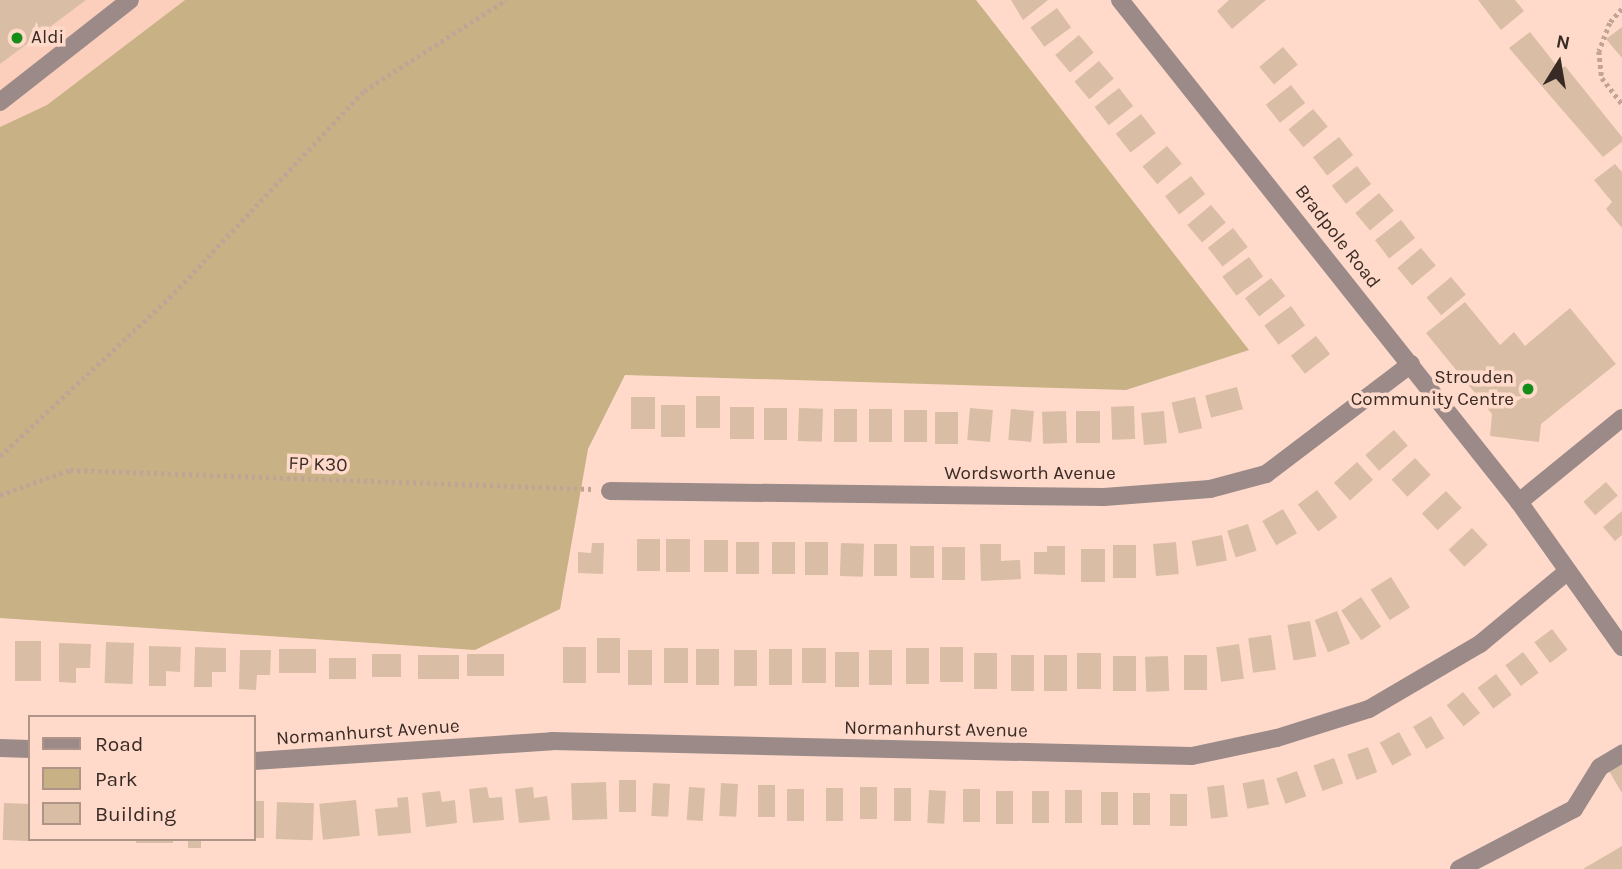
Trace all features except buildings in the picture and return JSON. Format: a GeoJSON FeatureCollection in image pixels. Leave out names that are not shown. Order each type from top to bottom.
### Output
{"type":"FeatureCollection","features":[{"type":"Feature","properties":{"kind":"street"},"geometry":{"type":"LineString","coordinates":[[0,103],[130,0]]}},
{"type":"Feature","properties":{"kind":"street","name":"Bradpole Road"},"geometry":{"type":"LineString","coordinates":[[1120,0],[1519,502],[1622,647]]}},
{"type":"Feature","properties":{"kind":"street","name":"Wordsworth Avenue"},"geometry":{"type":"LineString","coordinates":[[604,490],[1104,497],[1210,489],[1266,474],[1411,364]]}},
{"type":"Feature","properties":{"kind":"street"},"geometry":{"type":"LineString","coordinates":[[1519,502],[1622,418]]}},
{"type":"Feature","properties":{"kind":"street","name":"Normanhurst Avenue"},"geometry":{"type":"LineString","coordinates":[[256,761],[552,741],[1192,756],[1276,738],[1369,709],[1480,644],[1568,571]]}},
{"type":"Feature","properties":{"kind":"street"},"geometry":{"type":"LineString","coordinates":[[0,748],[28,749]]}},
{"type":"Feature","properties":{"kind":"street"},"geometry":{"type":"LineString","coordinates":[[1459,869],[1574,809],[1600,767],[1622,754]]}},
{"type":"Feature","properties":{"kind":"path"},"geometry":{"type":"LineString","coordinates":[[0,456],[174,293],[364,91],[506,0]]}},
{"type":"Feature","properties":{"kind":"path"},"geometry":{"type":"LineString","coordinates":[[1622,9],[1610,23],[1599,51],[1602,78],[1622,104]]}},
{"type":"Feature","properties":{"kind":"path","name":"FP K30"},"geometry":{"type":"LineString","coordinates":[[0,495],[70,470],[604,490]]}},
{"type":"Feature","properties":{"kind":"shaded area"},"geometry":{"type":"Polygon","coordinates":[[[0,0],[185,0],[47,105],[0,127],[0,0]]]}},
{"type":"Feature","properties":{"kind":"green space"},"geometry":{"type":"Polygon","coordinates":[[[185,0],[976,0],[1249,350],[1126,390],[625,375],[588,449],[560,609],[475,650],[0,618],[0,127],[47,105],[185,0]]]}},
{"type":"Feature","properties":{"kind":"place","name":"Aldi"},"geometry":{"type":"Point","coordinates":[17,38]}},
{"type":"Feature","properties":{"kind":"place","name":"Strouden Community Centre"},"geometry":{"type":"Point","coordinates":[1528,389]}}]}
